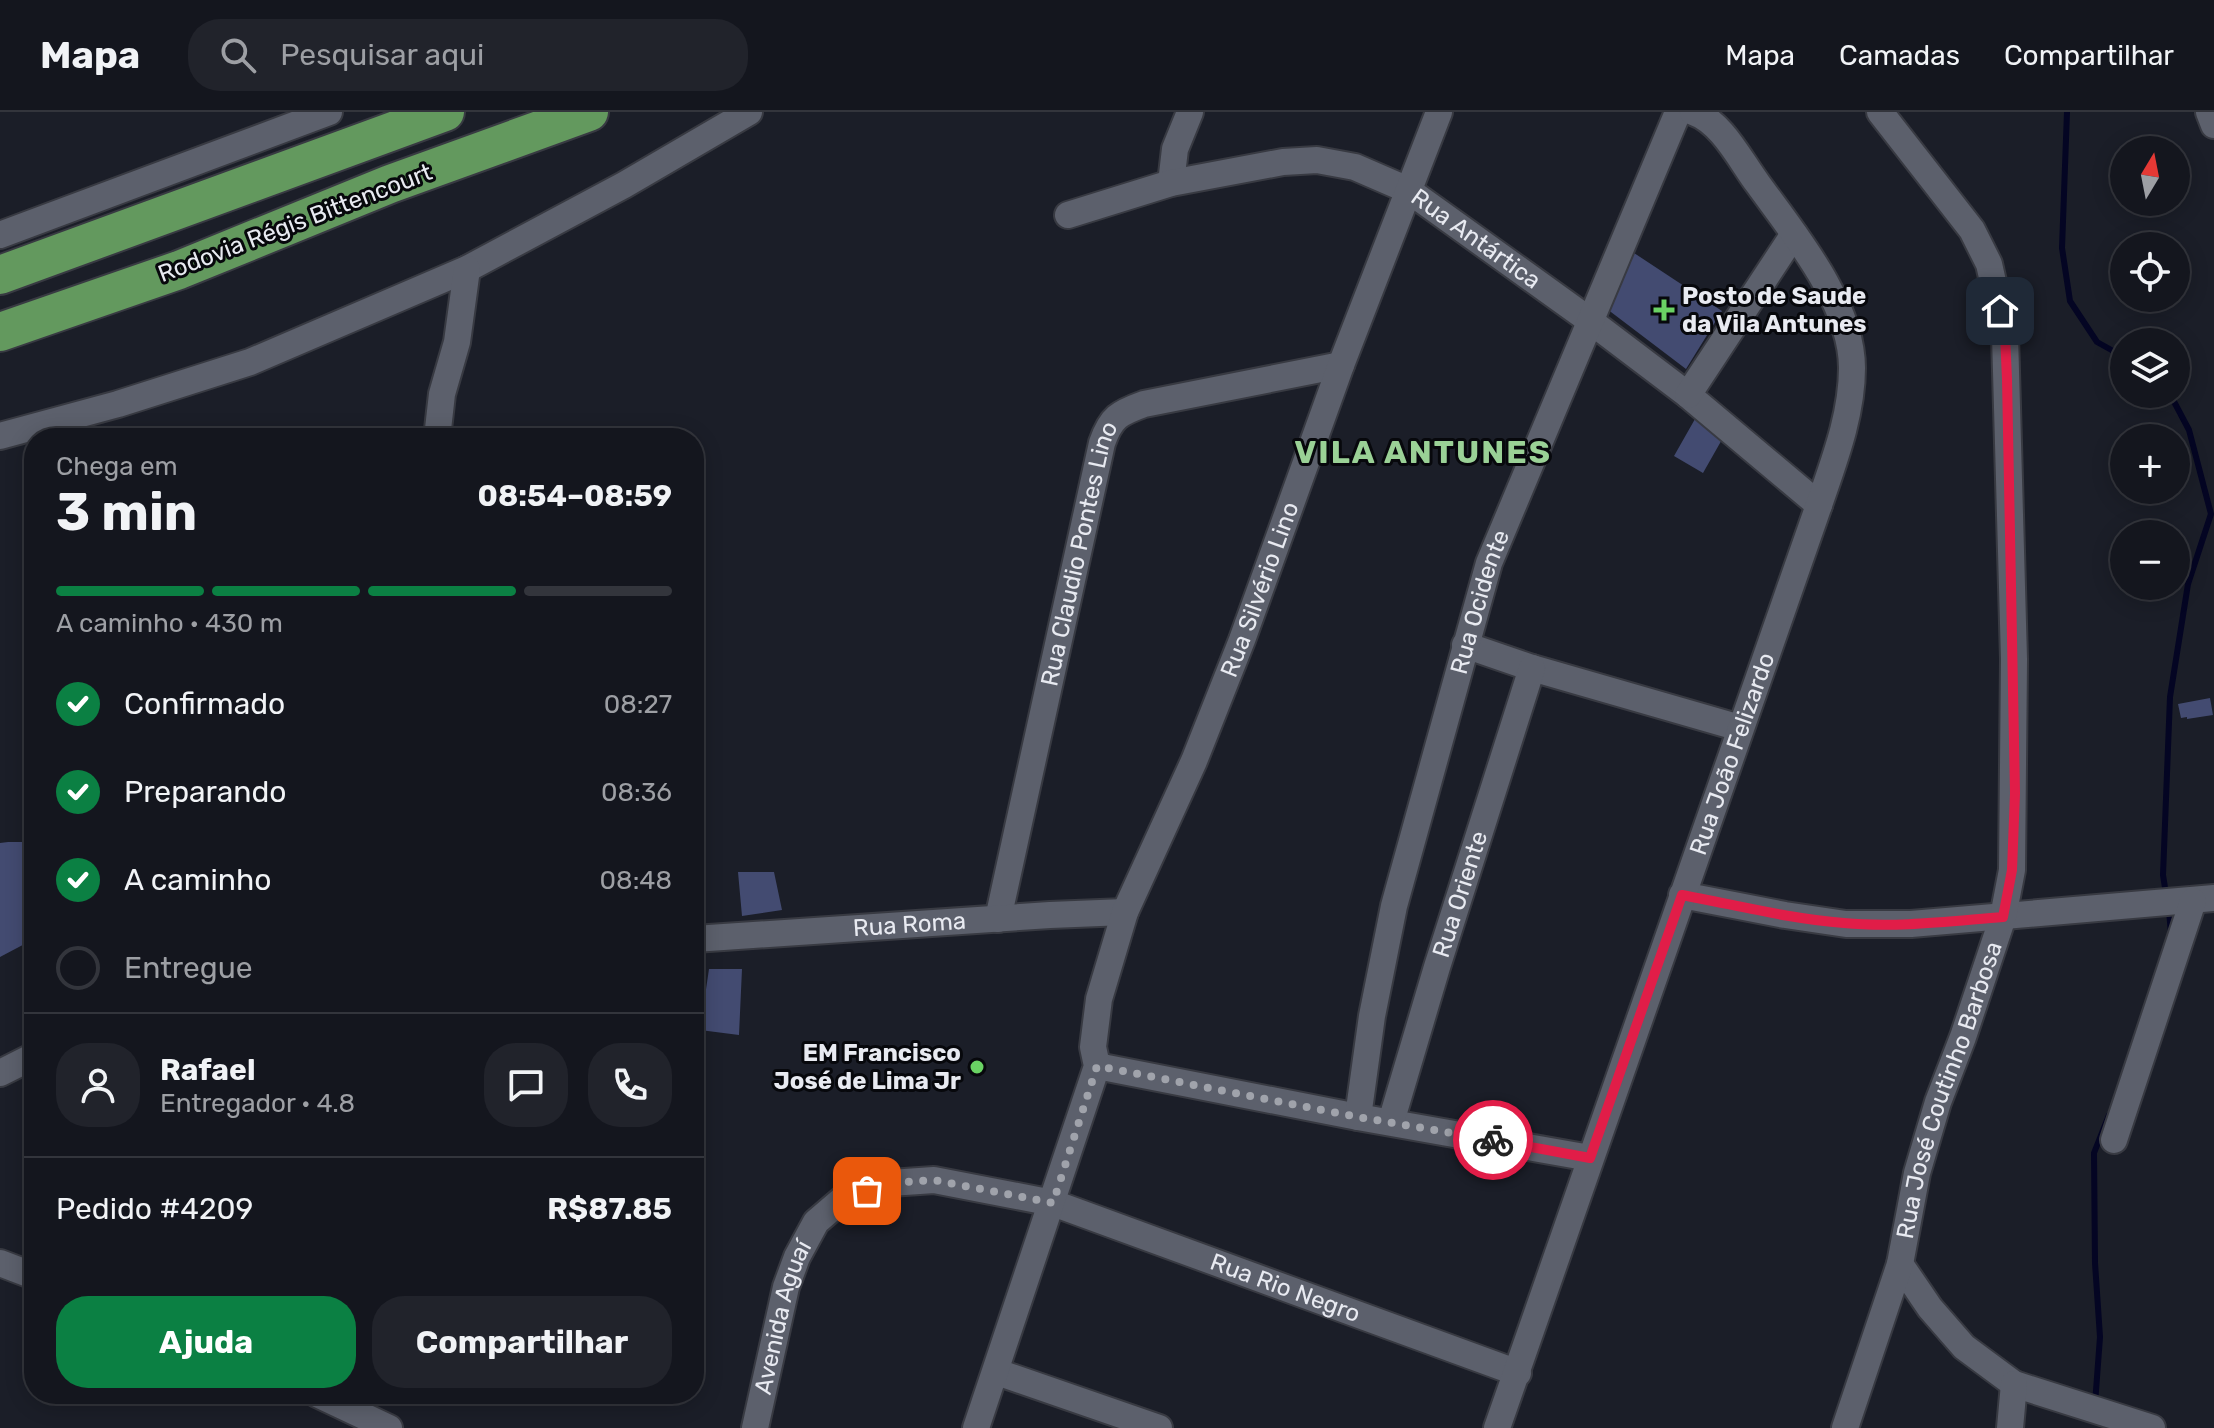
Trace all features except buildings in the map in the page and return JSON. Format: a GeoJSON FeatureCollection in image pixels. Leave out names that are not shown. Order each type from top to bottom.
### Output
{"type":"FeatureCollection","features":[{"type":"Feature","properties":{"kind":"highway","name":"Rodovia Régis Bittencourt"},"geometry":{"type":"LineString","coordinates":[[0,275],[445,112]]}},
{"type":"Feature","properties":{"kind":"highway","name":"Rodovia Régis Bittencourt"},"geometry":{"type":"LineString","coordinates":[[0,332],[179,270],[390,184],[589,112]]}},
{"type":"Feature","properties":{"kind":"street"},"geometry":{"type":"LineString","coordinates":[[0,235],[329,112]]}},
{"type":"Feature","properties":{"kind":"street"},"geometry":{"type":"LineString","coordinates":[[30,428],[250,362],[467,269],[624,185],[749,112]]}},
{"type":"Feature","properties":{"kind":"street"},"geometry":{"type":"LineString","coordinates":[[1171,183],[1175,149],[1190,112]]}},
{"type":"Feature","properties":{"kind":"street","name":"Rua Silvério Lino"},"geometry":{"type":"LineString","coordinates":[[976,1428],[1097,1066],[1093,1047],[1099,999],[1125,912],[1221,694],[1341,365],[1439,112]]}},
{"type":"Feature","properties":{"kind":"street","name":"Rua Ocidente"},"geometry":{"type":"LineString","coordinates":[[1358,1117],[1372,1016],[1394,906],[1489,563],[1678,112]]}},
{"type":"Feature","properties":{"kind":"street","name":"Rua João Felizardo"},"geometry":{"type":"LineString","coordinates":[[1497,1428],[1819,505],[1849,402],[1852,365],[1844,326],[1827,285],[1794,234],[1714,125],[1693,112]]}},
{"type":"Feature","properties":{"kind":"street","name":"Rua José Coutinho Barbosa"},"geometry":{"type":"LineString","coordinates":[[1845,1428],[1900,1264],[1917,1173],[1938,1102],[2003,917],[2012,870],[2015,793],[2005,335],[1989,264],[1972,230],[1880,112]]}},
{"type":"Feature","properties":{"kind":"street"},"geometry":{"type":"LineString","coordinates":[[2209,112],[2214,125]]}},
{"type":"Feature","properties":{"kind":"street","name":"Rua Antártica"},"geometry":{"type":"LineString","coordinates":[[1068,215],[1171,183],[1283,162],[1317,160],[1355,167],[1408,190],[1589,320],[1688,395],[1819,505]]}},
{"type":"Feature","properties":{"kind":"street"},"geometry":{"type":"LineString","coordinates":[[1688,395],[1794,234]]}},
{"type":"Feature","properties":{"kind":"street"},"geometry":{"type":"LineString","coordinates":[[438,428],[442,394],[457,342],[467,269]]}},
{"type":"Feature","properties":{"kind":"street","name":"Rua Claudio Pontes Lino"},"geometry":{"type":"LineString","coordinates":[[998,919],[1108,426],[1120,413],[1144,404],[1341,365]]}},
{"type":"Feature","properties":{"kind":"street"},"geometry":{"type":"LineString","coordinates":[[0,436],[24,429]]}},
{"type":"Feature","properties":{"kind":"street"},"geometry":{"type":"LineString","coordinates":[[1465,645],[1532,668],[1740,728]]}},
{"type":"Feature","properties":{"kind":"street","name":"Rua Oriente"},"geometry":{"type":"LineString","coordinates":[[1391,1122],[1532,668]]}},
{"type":"Feature","properties":{"kind":"street"},"geometry":{"type":"LineString","coordinates":[[1682,895],[1846,924],[1911,924],[2185,901],[2114,1140]]}},
{"type":"Feature","properties":{"kind":"street","name":"Rua Roma"},"geometry":{"type":"LineString","coordinates":[[704,938],[1125,912]]}},
{"type":"Feature","properties":{"kind":"street"},"geometry":{"type":"LineString","coordinates":[[0,1073],[24,1061]]}},
{"type":"Feature","properties":{"kind":"street"},"geometry":{"type":"LineString","coordinates":[[1097,1066],[1590,1158]]}},
{"type":"Feature","properties":{"kind":"street","name":"Avenida Aguaí"},"geometry":{"type":"LineString","coordinates":[[755,1428],[786,1287],[797,1257],[816,1222],[844,1198],[890,1183],[934,1180],[1053,1203]]}},
{"type":"Feature","properties":{"kind":"street","name":"Rua Rio Negro"},"geometry":{"type":"LineString","coordinates":[[1053,1203],[1518,1373]]}},
{"type":"Feature","properties":{"kind":"street"},"geometry":{"type":"LineString","coordinates":[[0,1263],[24,1272]]}},
{"type":"Feature","properties":{"kind":"street"},"geometry":{"type":"LineString","coordinates":[[1900,1264],[1930,1308],[1964,1347],[2014,1384],[2152,1428]]}},
{"type":"Feature","properties":{"kind":"street"},"geometry":{"type":"LineString","coordinates":[[997,1372],[1159,1428]]}},
{"type":"Feature","properties":{"kind":"street"},"geometry":{"type":"LineString","coordinates":[[2010,1428],[2014,1384]]}},
{"type":"Feature","properties":{"kind":"street"},"geometry":{"type":"LineString","coordinates":[[338,1404],[389,1428]]}},
{"type":"Feature","properties":{"kind":"waterway"},"geometry":{"type":"LineString","coordinates":[[2067,112],[2062,248],[2070,301],[2097,342],[2110,349]]}},
{"type":"Feature","properties":{"kind":"waterway"},"geometry":{"type":"LineString","coordinates":[[2166,894],[2163,875],[2170,697],[2188,584],[2211,514],[2189,430],[2177,408]]}},
{"type":"Feature","properties":{"kind":"waterway"},"geometry":{"type":"LineString","coordinates":[[2169,910],[2171,934]]}},
{"type":"Feature","properties":{"kind":"waterway"},"geometry":{"type":"LineString","coordinates":[[2095,1404],[2100,1337],[2095,1263],[2094,1153],[2109,1115]]}},
{"type":"Feature","properties":{"kind":"way so far"},"geometry":{"type":"LineString","coordinates":[[867,1191],[890,1183],[934,1180],[1053,1203],[1097,1066],[1493,1140]]}},
{"type":"Feature","properties":{"kind":"place","name":"Posto de Saude da Vila Antunes"},"geometry":{"type":"Point","coordinates":[1664,310]}},
{"type":"Feature","properties":{"kind":"place","name":"EM Francisco José de Lima Jr"},"geometry":{"type":"Point","coordinates":[977,1067]}},
{"type":"Feature","properties":{"kind":"district","name":"VILA ANTUNES"},"geometry":{"type":"Point","coordinates":[1423,452]}},
{"type":"Feature","properties":{"kind":"route"},"geometry":{"type":"LineString","coordinates":[[1493,1140],[1590,1158],[1682,895],[1846,924],[1911,924],[2003,917],[2012,870],[2015,793],[2007,379],[2005,335],[2000,311]]}}]}
